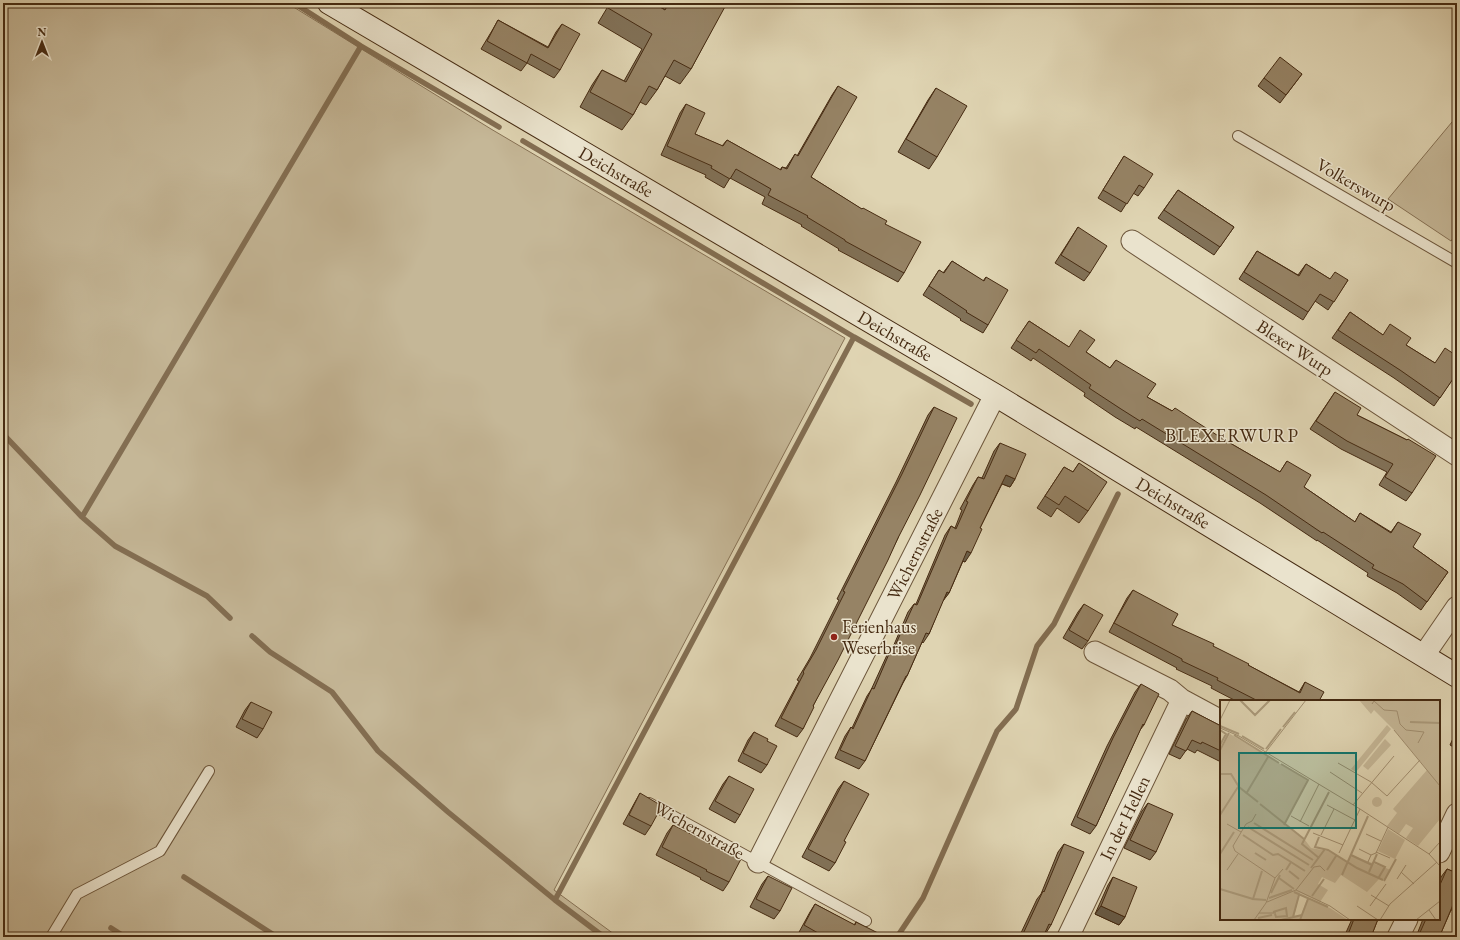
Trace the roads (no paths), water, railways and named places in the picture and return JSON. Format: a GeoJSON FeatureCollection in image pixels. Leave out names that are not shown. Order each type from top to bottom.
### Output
{"type":"FeatureCollection","features":[{"type":"Feature","properties":{"kind":"street","name":"Deichstraße"},"geometry":{"type":"LineString","coordinates":[[329,3],[995,395],[1457,676]]}},
{"type":"Feature","properties":{"kind":"street","name":"Blexer Wurp"},"geometry":{"type":"LineString","coordinates":[[1132,241],[1457,455]]}},
{"type":"Feature","properties":{"kind":"street","name":"Wichernstraße"},"geometry":{"type":"LineString","coordinates":[[758,862],[995,395]]}},
{"type":"Feature","properties":{"kind":"street"},"geometry":{"type":"LineString","coordinates":[[1424,656],[1457,607]]}},
{"type":"Feature","properties":{"kind":"street"},"geometry":{"type":"LineString","coordinates":[[1095,652],[1170,690],[1182,700],[1220,720]]}},
{"type":"Feature","properties":{"kind":"street","name":"In der Hellen"},"geometry":{"type":"LineString","coordinates":[[1068,937],[1182,700]]}},
{"type":"Feature","properties":{"kind":"street"},"geometry":{"type":"LineString","coordinates":[[1441,844],[1457,814]]}},
{"type":"Feature","properties":{"kind":"street"},"geometry":{"type":"LineString","coordinates":[[1398,937],[1406,920]]}},
{"type":"Feature","properties":{"kind":"lane","name":"Volkerswurp"},"geometry":{"type":"LineString","coordinates":[[1238,136],[1457,263]]}},
{"type":"Feature","properties":{"kind":"lane"},"geometry":{"type":"LineString","coordinates":[[51,937],[77,894],[160,851],[209,771]]}},
{"type":"Feature","properties":{"kind":"lane","name":"Wichernstraße"},"geometry":{"type":"LineString","coordinates":[[640,798],[866,921]]}},
{"type":"Feature","properties":{"kind":"waterway"},"geometry":{"type":"LineString","coordinates":[[294,3],[361,46],[499,127]]}},
{"type":"Feature","properties":{"kind":"waterway"},"geometry":{"type":"LineString","coordinates":[[82,517],[361,46]]}},
{"type":"Feature","properties":{"kind":"waterway"},"geometry":{"type":"LineString","coordinates":[[523,141],[854,337],[555,900]]}},
{"type":"Feature","properties":{"kind":"waterway"},"geometry":{"type":"LineString","coordinates":[[854,337],[971,404]]}},
{"type":"Feature","properties":{"kind":"waterway"},"geometry":{"type":"LineString","coordinates":[[3,434],[82,517],[115,546],[207,596],[230,618]]}},
{"type":"Feature","properties":{"kind":"waterway"},"geometry":{"type":"LineString","coordinates":[[897,937],[923,898],[997,731],[1016,709],[1037,646],[1054,624],[1118,494]]}},
{"type":"Feature","properties":{"kind":"waterway"},"geometry":{"type":"LineString","coordinates":[[252,636],[270,652],[332,692],[378,751],[448,812],[555,900],[604,937]]}},
{"type":"Feature","properties":{"kind":"waterway"},"geometry":{"type":"LineString","coordinates":[[184,877],[277,937]]}},
{"type":"Feature","properties":{"kind":"waterway"},"geometry":{"type":"LineString","coordinates":[[111,928],[125,937]]}},
{"type":"Feature","properties":{"kind":"place","name":"Ferienhaus Weserbrise"},"geometry":{"type":"Point","coordinates":[834,637]}},
{"type":"Feature","properties":{"kind":"district","name":"BLEXERWURP"},"geometry":{"type":"Point","coordinates":[1232,435]}}]}
